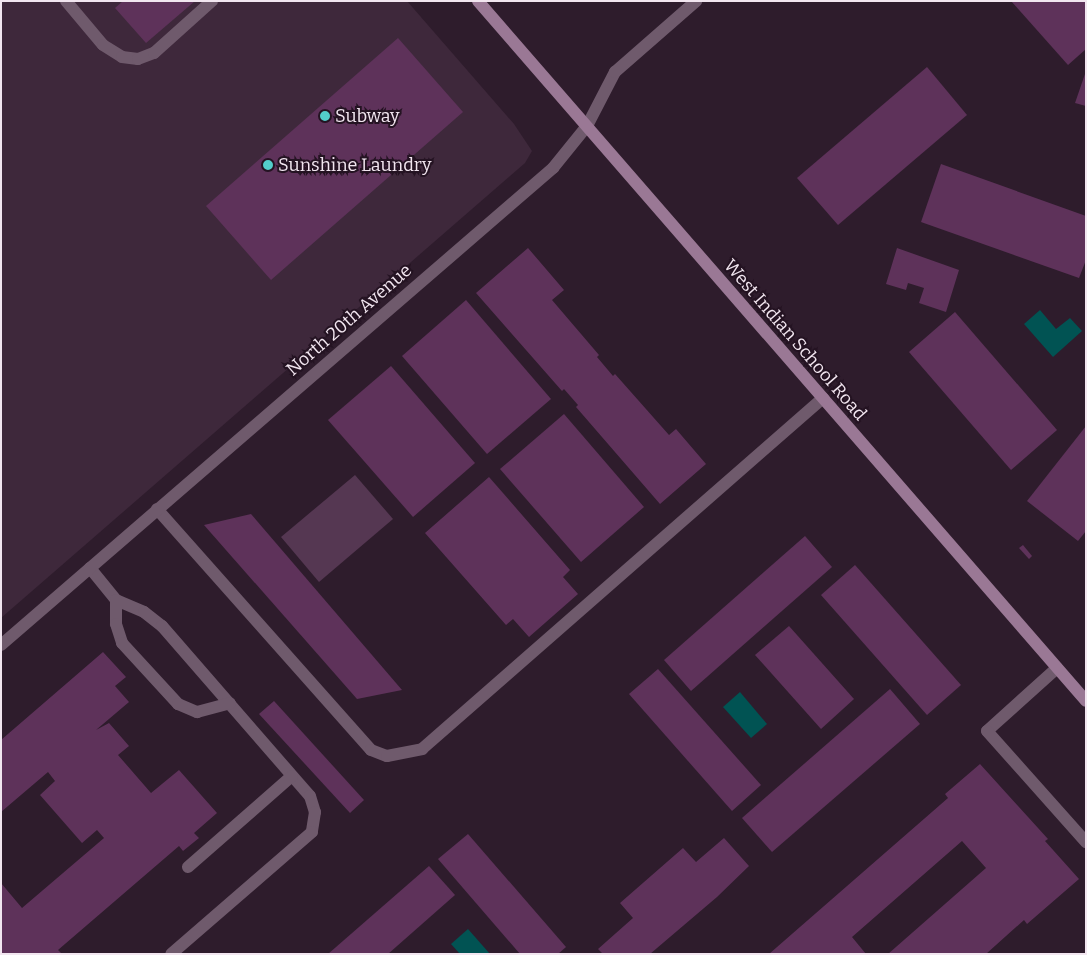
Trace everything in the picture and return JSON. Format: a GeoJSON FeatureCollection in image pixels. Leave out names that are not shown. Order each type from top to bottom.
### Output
{"type":"FeatureCollection","features":[{"type":"Feature","properties":{"kind":"main road","name":"West Indian School Road"},"geometry":{"type":"LineString","coordinates":[[478,1],[1086,702]]}},
{"type":"Feature","properties":{"kind":"street"},"geometry":{"type":"LineString","coordinates":[[66,1],[103,45],[122,57],[138,59],[154,53],[212,1]]}},
{"type":"Feature","properties":{"kind":"street","name":"North 20th Avenue"},"geometry":{"type":"LineString","coordinates":[[1,645],[553,168],[586,126],[615,72],[696,1]]}},
{"type":"Feature","properties":{"kind":"street"},"geometry":{"type":"LineString","coordinates":[[157,509],[371,750],[387,756],[422,749],[823,398]]}},
{"type":"Feature","properties":{"kind":"street"},"geometry":{"type":"LineString","coordinates":[[90,568],[116,600],[144,612],[162,626],[310,796],[315,812],[312,832],[171,954]]}},
{"type":"Feature","properties":{"kind":"street"},"geometry":{"type":"LineString","coordinates":[[116,600],[116,624],[122,642],[178,704],[197,712],[230,703]]}},
{"type":"Feature","properties":{"kind":"street"},"geometry":{"type":"LineString","coordinates":[[1057,668],[987,731],[1086,842]]}},
{"type":"Feature","properties":{"kind":"street"},"geometry":{"type":"LineString","coordinates":[[188,867],[292,776]]}},
{"type":"Feature","properties":{"kind":"shaded area"},"geometry":{"type":"Polygon","coordinates":[[[1,1],[407,1],[514,124],[532,151],[525,163],[1,618],[1,1]]]}},
{"type":"Feature","properties":{"kind":"shaded area"},"geometry":{"type":"Polygon","coordinates":[[[1040,310],[1056,329],[1070,318],[1082,331],[1053,357],[1024,324],[1040,310]]]}},
{"type":"Feature","properties":{"kind":"shaded area"},"geometry":{"type":"Polygon","coordinates":[[[355,475],[393,519],[319,582],[281,537],[355,475]]]}},
{"type":"Feature","properties":{"kind":"shaded area"},"geometry":{"type":"Polygon","coordinates":[[[740,692],[767,724],[751,738],[723,707],[740,692]]]}},
{"type":"Feature","properties":{"kind":"shaded area"},"geometry":{"type":"Polygon","coordinates":[[[468,929],[490,954],[460,954],[451,944],[468,929]]]}},
{"type":"Feature","properties":{"kind":"building"},"geometry":{"type":"Polygon","coordinates":[[[123,1],[195,1],[146,43],[115,8],[123,1]]]}},
{"type":"Feature","properties":{"kind":"building"},"geometry":{"type":"Polygon","coordinates":[[[1011,1],[1086,1],[1086,49],[1068,65],[1011,1]]]}},
{"type":"Feature","properties":{"kind":"building"},"geometry":{"type":"Polygon","coordinates":[[[398,38],[463,112],[271,280],[206,206],[398,38]]]}},
{"type":"Feature","properties":{"kind":"building"},"geometry":{"type":"Polygon","coordinates":[[[927,67],[967,115],[838,225],[797,178],[927,67]]]}},
{"type":"Feature","properties":{"kind":"building"},"geometry":{"type":"Polygon","coordinates":[[[1086,74],[1086,106],[1075,103],[1086,74]]]}},
{"type":"Feature","properties":{"kind":"building"},"geometry":{"type":"Polygon","coordinates":[[[941,164],[1086,216],[1086,260],[1079,278],[921,222],[941,164]]]}},
{"type":"Feature","properties":{"kind":"building"},"geometry":{"type":"Polygon","coordinates":[[[528,248],[564,290],[552,300],[599,355],[597,357],[613,376],[615,374],[669,435],[676,429],[706,464],[660,504],[576,407],[578,405],[564,389],[562,391],[476,293],[528,248]]]}},
{"type":"Feature","properties":{"kind":"building"},"geometry":{"type":"Polygon","coordinates":[[[897,248],[959,270],[946,312],[919,303],[924,288],[908,283],[906,290],[886,284],[897,248]]]}},
{"type":"Feature","properties":{"kind":"building"},"geometry":{"type":"Polygon","coordinates":[[[466,300],[551,399],[487,454],[402,356],[466,300]]]}},
{"type":"Feature","properties":{"kind":"building"},"geometry":{"type":"Polygon","coordinates":[[[955,312],[1057,430],[1011,470],[909,352],[955,312]]]}},
{"type":"Feature","properties":{"kind":"building"},"geometry":{"type":"Polygon","coordinates":[[[391,366],[475,463],[413,517],[328,420],[391,366]]]}},
{"type":"Feature","properties":{"kind":"building"},"geometry":{"type":"Polygon","coordinates":[[[564,414],[644,507],[581,562],[500,469],[564,414]]]}},
{"type":"Feature","properties":{"kind":"building"},"geometry":{"type":"Polygon","coordinates":[[[1086,426],[1086,531],[1078,541],[1027,501],[1086,426]]]}},
{"type":"Feature","properties":{"kind":"building"},"geometry":{"type":"Polygon","coordinates":[[[489,477],[570,570],[563,577],[578,594],[529,637],[513,619],[506,625],[425,533],[489,477]]]}},
{"type":"Feature","properties":{"kind":"building"},"geometry":{"type":"Polygon","coordinates":[[[251,514],[402,690],[357,699],[204,525],[251,514]]]}},
{"type":"Feature","properties":{"kind":"building"},"geometry":{"type":"Polygon","coordinates":[[[805,536],[832,567],[691,691],[664,660],[805,536]]]}},
{"type":"Feature","properties":{"kind":"building"},"geometry":{"type":"Polygon","coordinates":[[[1023,545],[1032,556],[1029,559],[1019,548],[1023,545]]]}},
{"type":"Feature","properties":{"kind":"building"},"geometry":{"type":"Polygon","coordinates":[[[855,565],[961,685],[927,715],[821,595],[855,565]]]}},
{"type":"Feature","properties":{"kind":"building"},"geometry":{"type":"Polygon","coordinates":[[[789,626],[854,699],[821,729],[755,655],[789,626]]]}},
{"type":"Feature","properties":{"kind":"building"},"geometry":{"type":"Polygon","coordinates":[[[103,652],[126,677],[115,686],[129,702],[96,730],[109,723],[129,746],[118,755],[151,793],[179,770],[217,813],[194,833],[199,838],[183,851],[179,846],[58,950],[62,954],[1,954],[1,883],[22,908],[104,838],[97,830],[82,843],[40,795],[55,781],[48,772],[1,812],[1,740],[103,652]]]}},
{"type":"Feature","properties":{"kind":"building"},"geometry":{"type":"Polygon","coordinates":[[[658,669],[761,785],[732,811],[629,694],[658,669]]]}},
{"type":"Feature","properties":{"kind":"building"},"geometry":{"type":"Polygon","coordinates":[[[890,689],[920,724],[772,852],[742,818],[890,689]]]}},
{"type":"Feature","properties":{"kind":"building"},"geometry":{"type":"Polygon","coordinates":[[[274,701],[364,800],[350,813],[259,714],[274,701]]]}},
{"type":"Feature","properties":{"kind":"building"},"geometry":{"type":"Polygon","coordinates":[[[980,764],[1048,839],[1045,841],[1079,879],[1027,924],[1024,920],[986,954],[888,954],[986,868],[962,841],[852,937],[866,954],[769,954],[948,798],[945,794],[980,764]]]}},
{"type":"Feature","properties":{"kind":"building"},"geometry":{"type":"Polygon","coordinates":[[[468,834],[566,947],[558,954],[520,954],[438,859],[468,834]]]}},
{"type":"Feature","properties":{"kind":"building"},"geometry":{"type":"Polygon","coordinates":[[[724,838],[749,866],[717,897],[650,954],[603,954],[598,949],[633,918],[620,903],[683,848],[696,862],[724,838]]]}},
{"type":"Feature","properties":{"kind":"building"},"geometry":{"type":"Polygon","coordinates":[[[429,866],[455,895],[388,954],[328,954],[429,866]]]}},
{"type":"Feature","properties":{"kind":"place","name":"Subway"},"geometry":{"type":"Point","coordinates":[325,116]}},
{"type":"Feature","properties":{"kind":"place","name":"Sunshine Laundry"},"geometry":{"type":"Point","coordinates":[268,165]}}]}
